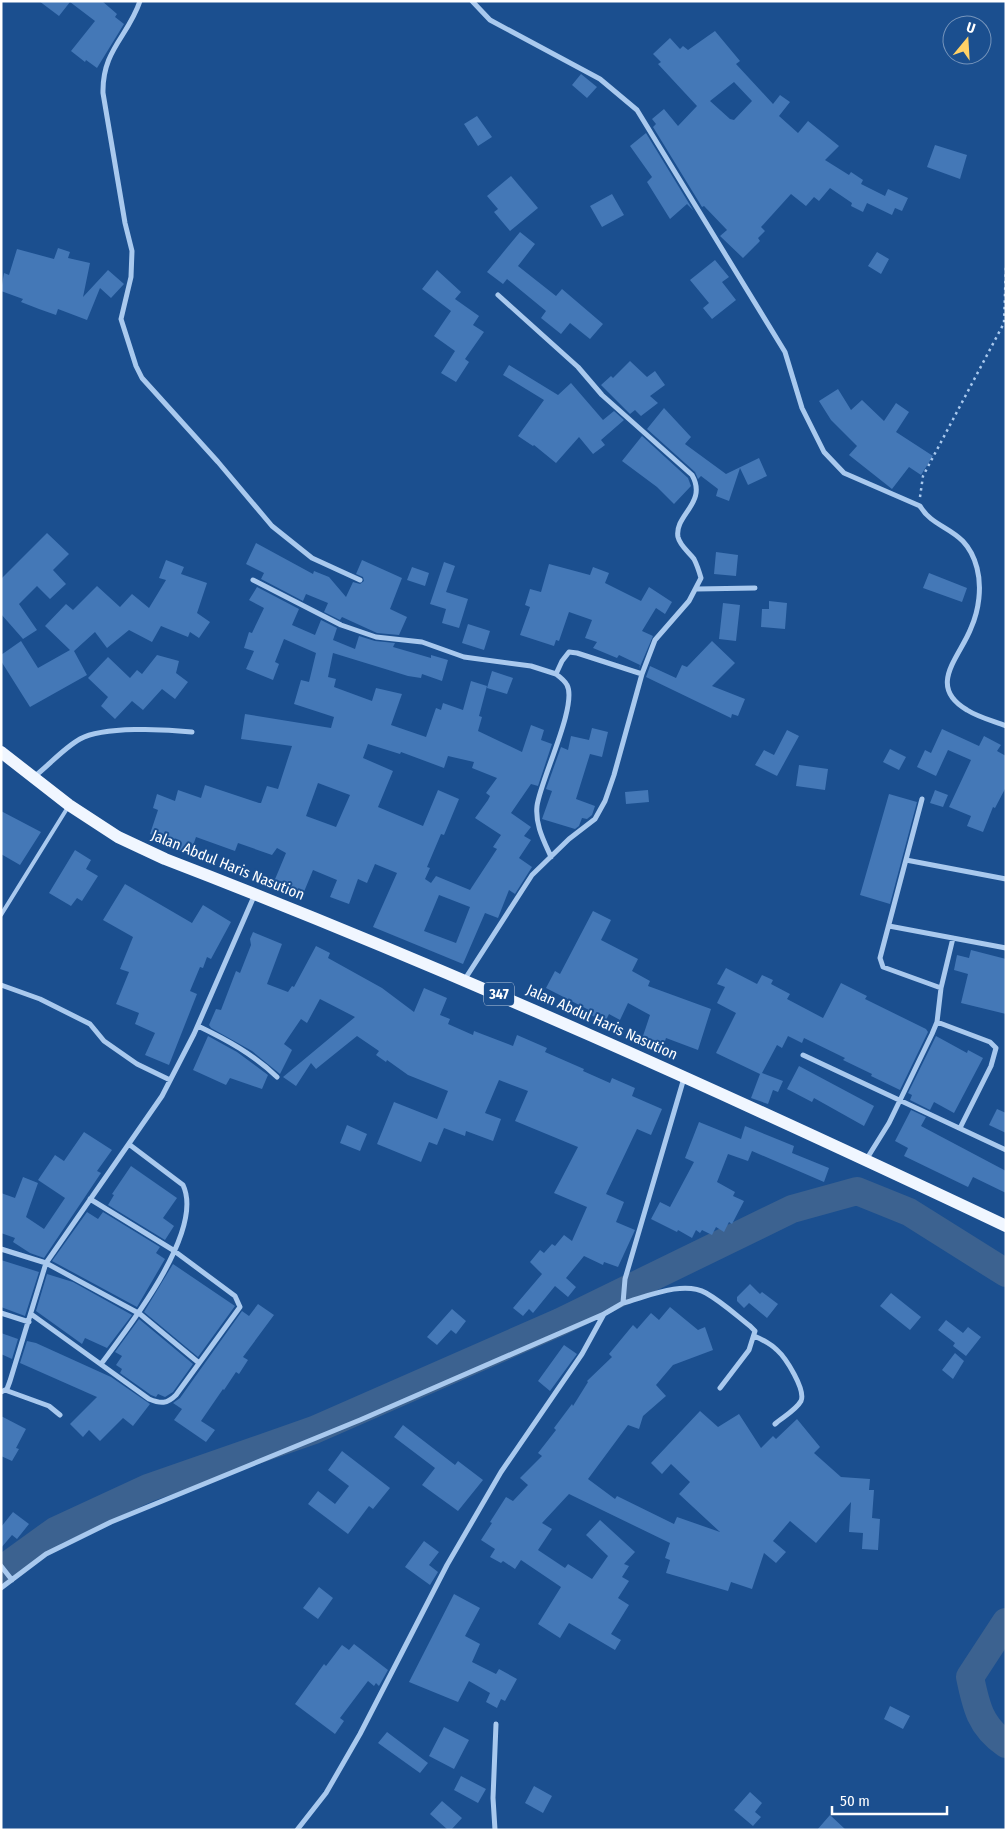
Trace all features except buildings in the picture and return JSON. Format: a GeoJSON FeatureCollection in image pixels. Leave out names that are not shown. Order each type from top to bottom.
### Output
{"type":"FeatureCollection","features":[{"type":"Feature","properties":{"kind":"main road","name":"Jalan Abdul Haris Nasution"},"geometry":{"type":"LineString","coordinates":[[1,752],[69,805],[118,837],[157,855],[465,980],[685,1076],[1006,1226]]}},
{"type":"Feature","properties":{"kind":"street"},"geometry":{"type":"LineString","coordinates":[[140,1],[133,18],[110,54],[103,77],[103,93],[125,223],[132,251],[132,278],[121,320],[136,366],[142,378],[218,462],[272,526],[312,558],[360,580]]}},
{"type":"Feature","properties":{"kind":"street"},"geometry":{"type":"LineString","coordinates":[[472,1],[490,20],[600,79],[637,110],[785,352],[802,408],[824,452],[844,473],[920,506],[925,514],[952,530],[969,547],[977,569],[979,587],[977,612],[965,641],[949,668],[947,686],[958,703],[967,711],[1006,726]]}},
{"type":"Feature","properties":{"kind":"street"},"geometry":{"type":"LineString","coordinates":[[465,980],[532,875],[595,819],[605,801],[642,674],[655,640],[689,602],[701,578],[692,557],[683,547],[678,537],[679,528],[693,504],[697,484],[692,475],[602,395],[578,367],[498,296]]}},
{"type":"Feature","properties":{"kind":"street"},"geometry":{"type":"LineString","coordinates":[[253,580],[341,625],[376,637],[422,642],[464,657],[531,666],[556,674],[568,685],[569,696],[558,742],[537,805],[537,823],[551,857]]}},
{"type":"Feature","properties":{"kind":"street"},"geometry":{"type":"LineString","coordinates":[[697,589],[755,588]]}},
{"type":"Feature","properties":{"kind":"street"},"geometry":{"type":"LineString","coordinates":[[556,674],[569,652],[642,674]]}},
{"type":"Feature","properties":{"kind":"street"},"geometry":{"type":"LineString","coordinates":[[35,777],[81,739],[103,733],[160,729],[192,732]]}},
{"type":"Feature","properties":{"kind":"street"},"geometry":{"type":"LineString","coordinates":[[922,799],[880,958],[883,967],[941,988]]}},
{"type":"Feature","properties":{"kind":"street"},"geometry":{"type":"LineString","coordinates":[[906,860],[1006,879]]}},
{"type":"Feature","properties":{"kind":"street"},"geometry":{"type":"LineString","coordinates":[[60,1415],[49,1406],[3,1393],[29,1322],[46,1263],[130,1145],[170,1080],[198,1026],[255,894]]}},
{"type":"Feature","properties":{"kind":"street"},"geometry":{"type":"LineString","coordinates":[[889,926],[1006,948]]}},
{"type":"Feature","properties":{"kind":"street"},"geometry":{"type":"LineString","coordinates":[[866,1160],[889,1123],[937,1022],[941,988],[953,938]]}},
{"type":"Feature","properties":{"kind":"street"},"geometry":{"type":"LineString","coordinates":[[1,985],[40,1000],[90,1024],[104,1041],[137,1064],[170,1080]]}},
{"type":"Feature","properties":{"kind":"street"},"geometry":{"type":"LineString","coordinates":[[937,1022],[990,1042],[996,1048],[992,1066],[960,1128]]}},
{"type":"Feature","properties":{"kind":"street"},"geometry":{"type":"LineString","coordinates":[[198,1026],[227,1039],[258,1059],[277,1077]]}},
{"type":"Feature","properties":{"kind":"street"},"geometry":{"type":"LineString","coordinates":[[803,1055],[899,1102],[1006,1150]]}},
{"type":"Feature","properties":{"kind":"street"},"geometry":{"type":"LineString","coordinates":[[623,1303],[625,1279],[685,1076]]}},
{"type":"Feature","properties":{"kind":"street"},"geometry":{"type":"LineString","coordinates":[[101,1364],[140,1314],[161,1279],[186,1215],[187,1193],[183,1185],[130,1145]]}},
{"type":"Feature","properties":{"kind":"street"},"geometry":{"type":"LineString","coordinates":[[31,1314],[149,1399],[158,1403],[166,1403],[176,1395],[240,1307],[235,1296],[173,1250],[90,1199]]}},
{"type":"Feature","properties":{"kind":"street"},"geometry":{"type":"LineString","coordinates":[[1,1250],[46,1263],[140,1314],[199,1363]]}},
{"type":"Feature","properties":{"kind":"street"},"geometry":{"type":"LineString","coordinates":[[1,1588],[46,1554],[111,1522],[360,1420],[604,1314],[623,1303],[675,1290],[696,1290],[706,1292],[750,1326],[755,1331],[749,1350],[720,1388]]}},
{"type":"Feature","properties":{"kind":"street"},"geometry":{"type":"LineString","coordinates":[[1,1313],[29,1322]]}},
{"type":"Feature","properties":{"kind":"street"},"geometry":{"type":"LineString","coordinates":[[297,1830],[326,1793],[350,1751],[447,1565],[501,1472],[582,1354],[604,1314]]}},
{"type":"Feature","properties":{"kind":"street"},"geometry":{"type":"LineString","coordinates":[[754,1336],[767,1341],[778,1351],[792,1370],[802,1393],[801,1401],[795,1408],[775,1424]]}},
{"type":"Feature","properties":{"kind":"street"},"geometry":{"type":"LineString","coordinates":[[1,1566],[12,1580]]}},
{"type":"Feature","properties":{"kind":"street"},"geometry":{"type":"LineString","coordinates":[[495,1830],[493,1798],[496,1724]]}},
{"type":"Feature","properties":{"kind":"lane"},"geometry":{"type":"LineString","coordinates":[[1,915],[69,805]]}},
{"type":"Feature","properties":{"kind":"path"},"geometry":{"type":"LineString","coordinates":[[920,506],[924,476],[1004,323],[1006,264]]}},
{"type":"Feature","properties":{"kind":"waterway"},"geometry":{"type":"LineString","coordinates":[[1,1570],[55,1531],[148,1488],[314,1430],[560,1322],[792,1209],[857,1191],[909,1212],[1006,1273]]}},
{"type":"Feature","properties":{"kind":"waterway"},"geometry":{"type":"LineString","coordinates":[[1006,1622],[970,1677],[980,1715],[990,1730],[1006,1744]]}}]}
